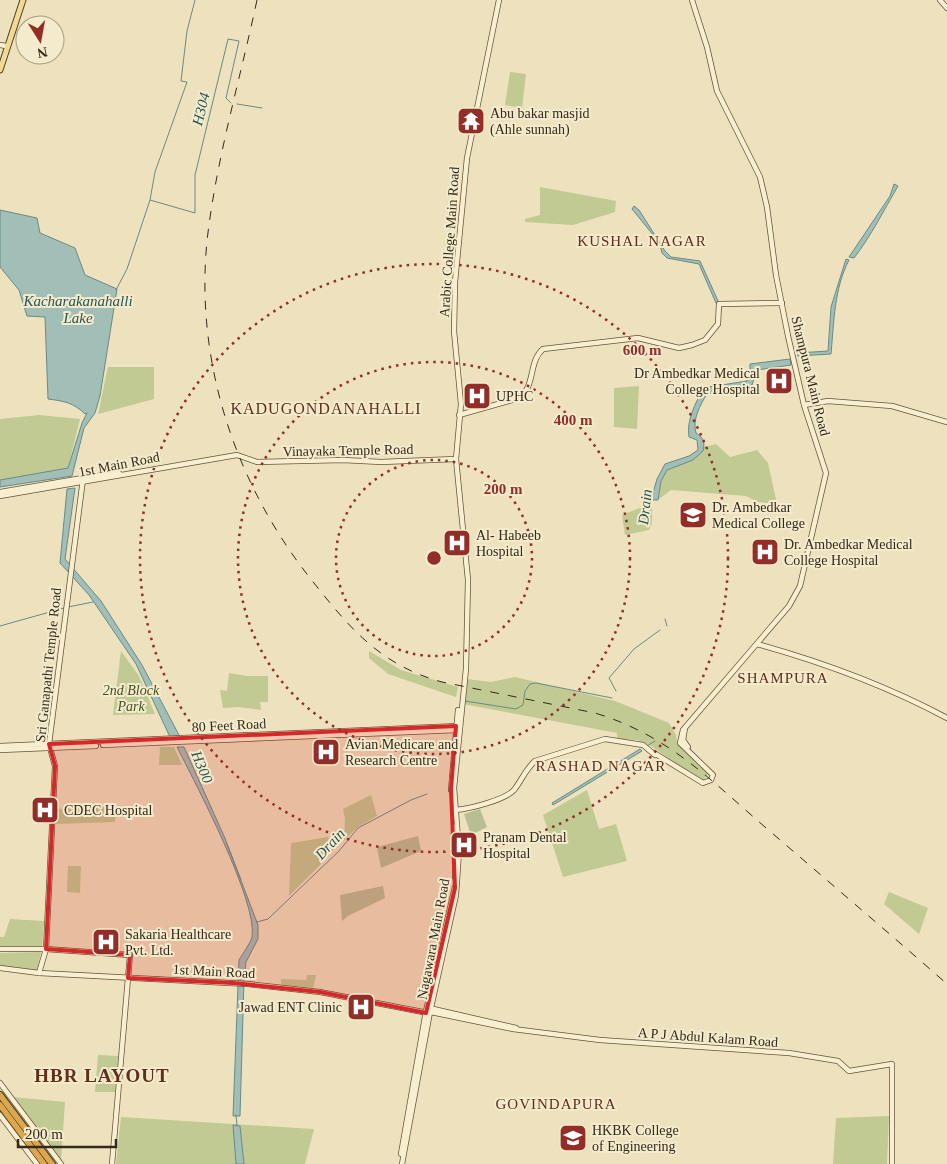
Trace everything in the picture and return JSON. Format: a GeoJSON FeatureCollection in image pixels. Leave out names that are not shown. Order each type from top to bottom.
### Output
{"type":"FeatureCollection","features":[{"type":"Feature","properties":{"kind":"highway"},"geometry":{"type":"LineString","coordinates":[[0,1095],[52,1164]]}},
{"type":"Feature","properties":{"kind":"highway"},"geometry":{"type":"LineString","coordinates":[[0,1105],[44,1164]]}},
{"type":"Feature","properties":{"kind":"main road"},"geometry":{"type":"LineString","coordinates":[[0,63],[3,45],[21,0]]}},
{"type":"Feature","properties":{"kind":"main road"},"geometry":{"type":"LineString","coordinates":[[0,70],[21,0]]}},
{"type":"Feature","properties":{"kind":"street","name":"Arabic College Main Road"},"geometry":{"type":"LineString","coordinates":[[465,667],[468,580],[456,459],[461,404],[454,331],[458,240],[471,134],[499,0]]}},
{"type":"Feature","properties":{"kind":"street","name":"Shampura Main Road"},"geometry":{"type":"LineString","coordinates":[[454,810],[468,808],[506,796],[515,789],[526,768],[535,761],[606,740],[646,746],[703,784],[711,780],[713,775],[680,743],[680,737],[685,728],[789,606],[800,586],[826,473],[804,405],[776,275],[767,207],[760,177],[717,91],[707,47],[692,0]]}},
{"type":"Feature","properties":{"kind":"street"},"geometry":{"type":"LineString","coordinates":[[940,0],[947,8]]}},
{"type":"Feature","properties":{"kind":"street"},"geometry":{"type":"LineString","coordinates":[[459,416],[519,398],[526,393],[534,363],[538,354],[543,349],[638,338],[679,348],[705,340],[718,324],[719,304],[782,303]]}},
{"type":"Feature","properties":{"kind":"street"},"geometry":{"type":"LineString","coordinates":[[804,405],[828,401],[892,406],[947,422]]}},
{"type":"Feature","properties":{"kind":"street","name":"1st Main Road"},"geometry":{"type":"LineString","coordinates":[[0,496],[237,454],[242,456]]}},
{"type":"Feature","properties":{"kind":"street","name":"Vinayaka Temple Road"},"geometry":{"type":"LineString","coordinates":[[242,456],[257,462],[343,460],[381,462],[456,459]]}},
{"type":"Feature","properties":{"kind":"street","name":"Sri Ganapathi Temple Road"},"geometry":{"type":"LineString","coordinates":[[39,973],[46,949],[55,766],[49,745],[69,575],[83,481]]}},
{"type":"Feature","properties":{"kind":"street"},"geometry":{"type":"LineString","coordinates":[[0,492],[71,482]]}},
{"type":"Feature","properties":{"kind":"street"},"geometry":{"type":"LineString","coordinates":[[757,644],[810,658],[902,695],[947,718]]}},
{"type":"Feature","properties":{"kind":"street"},"geometry":{"type":"LineString","coordinates":[[457,728],[458,707],[465,667]]}},
{"type":"Feature","properties":{"kind":"street","name":"Nagawara Main Road"},"geometry":{"type":"LineString","coordinates":[[401,1164],[428,1011],[448,918],[456,897],[459,856],[454,810],[454,788],[457,728],[465,667]]}},
{"type":"Feature","properties":{"kind":"street","name":"80 Feet Road"},"geometry":{"type":"LineString","coordinates":[[0,746],[178,741],[457,728]]}},
{"type":"Feature","properties":{"kind":"street","name":"80 Feet Road"},"geometry":{"type":"LineString","coordinates":[[0,750],[49,745]]}},
{"type":"Feature","properties":{"kind":"street"},"geometry":{"type":"LineString","coordinates":[[0,949],[46,949],[130,955],[112,1164]]}},
{"type":"Feature","properties":{"kind":"street","name":"1st Main Road"},"geometry":{"type":"LineString","coordinates":[[0,968],[39,973],[233,982],[320,992],[428,1011]]}},
{"type":"Feature","properties":{"kind":"street","name":"A P J Abdul Kalam Road"},"geometry":{"type":"LineString","coordinates":[[428,1011],[517,1029],[600,1040],[789,1053],[838,1061],[849,1072],[892,1064],[892,1164]]}},
{"type":"Feature","properties":{"kind":"street"},"geometry":{"type":"LineString","coordinates":[[0,1083],[61,1164]]}},
{"type":"Feature","properties":{"kind":"street"},"geometry":{"type":"LineString","coordinates":[[0,1115],[37,1164]]}},
{"type":"Feature","properties":{"kind":"highlighted area"},"geometry":{"type":"Polygon","coordinates":[[[456,726],[451,789],[455,888],[426,1013],[320,992],[233,983],[128,978],[130,955],[46,949],[55,766],[49,744],[456,726]]]}},
{"type":"Feature","properties":{"kind":"green space"},"geometry":{"type":"Polygon","coordinates":[[[510,72],[526,74],[522,108],[505,105],[510,72]]]}},
{"type":"Feature","properties":{"kind":"green space"},"geometry":{"type":"Polygon","coordinates":[[[540,187],[616,201],[615,212],[573,225],[525,222],[525,219],[540,215],[540,187]]]}},
{"type":"Feature","properties":{"kind":"green space"},"geometry":{"type":"Polygon","coordinates":[[[108,367],[154,367],[154,399],[98,414],[108,367]]]}},
{"type":"Feature","properties":{"kind":"green space"},"geometry":{"type":"Polygon","coordinates":[[[639,386],[637,429],[614,427],[614,388],[639,386]]]}},
{"type":"Feature","properties":{"kind":"green space"},"geometry":{"type":"Polygon","coordinates":[[[39,415],[80,419],[68,468],[0,480],[0,419],[39,415]]]}},
{"type":"Feature","properties":{"kind":"green space"},"geometry":{"type":"Polygon","coordinates":[[[716,444],[730,457],[757,450],[768,463],[777,504],[758,502],[746,496],[671,490],[658,500],[661,481],[667,470],[692,460],[703,451],[704,447],[716,444]]]}},
{"type":"Feature","properties":{"kind":"green space"},"geometry":{"type":"Polygon","coordinates":[[[652,503],[652,523],[649,530],[625,535],[622,515],[652,503]]]}},
{"type":"Feature","properties":{"kind":"green space","name":"2nd Block Park"},"geometry":{"type":"Polygon","coordinates":[[[121,651],[139,676],[155,714],[113,715],[121,651]]]}},
{"type":"Feature","properties":{"kind":"green space"},"geometry":{"type":"Polygon","coordinates":[[[369,651],[401,670],[458,687],[456,697],[388,674],[369,658],[369,651]]]}},
{"type":"Feature","properties":{"kind":"green space"},"geometry":{"type":"Polygon","coordinates":[[[229,673],[247,676],[268,676],[268,702],[260,702],[261,710],[238,707],[223,708],[220,690],[227,691],[229,673]]]}},
{"type":"Feature","properties":{"kind":"green space"},"geometry":{"type":"Polygon","coordinates":[[[515,677],[615,701],[669,723],[676,735],[677,743],[708,774],[702,782],[651,746],[638,740],[617,739],[617,733],[463,704],[466,679],[491,682],[515,677]]]}},
{"type":"Feature","properties":{"kind":"green space"},"geometry":{"type":"Polygon","coordinates":[[[160,747],[174,747],[182,765],[159,765],[160,747]]]}},
{"type":"Feature","properties":{"kind":"green space"},"geometry":{"type":"Polygon","coordinates":[[[587,790],[599,829],[616,824],[627,861],[563,877],[543,815],[587,790]]]}},
{"type":"Feature","properties":{"kind":"green space"},"geometry":{"type":"Polygon","coordinates":[[[371,795],[377,816],[358,827],[344,840],[345,819],[343,809],[371,795]]]}},
{"type":"Feature","properties":{"kind":"green space"},"geometry":{"type":"Polygon","coordinates":[[[116,806],[115,822],[56,824],[58,809],[116,806]]]}},
{"type":"Feature","properties":{"kind":"green space"},"geometry":{"type":"Polygon","coordinates":[[[480,809],[487,827],[471,835],[464,814],[480,809]]]}},
{"type":"Feature","properties":{"kind":"green space"},"geometry":{"type":"Polygon","coordinates":[[[418,836],[421,851],[381,868],[377,847],[418,836]]]}},
{"type":"Feature","properties":{"kind":"green space"},"geometry":{"type":"Polygon","coordinates":[[[328,837],[335,848],[319,861],[321,864],[289,896],[291,843],[328,837]]]}},
{"type":"Feature","properties":{"kind":"green space"},"geometry":{"type":"Polygon","coordinates":[[[68,866],[81,866],[80,893],[67,892],[68,866]]]}},
{"type":"Feature","properties":{"kind":"green space"},"geometry":{"type":"Polygon","coordinates":[[[383,886],[385,898],[348,916],[342,921],[340,895],[383,886]]]}},
{"type":"Feature","properties":{"kind":"green space"},"geometry":{"type":"Polygon","coordinates":[[[889,892],[928,908],[919,934],[884,904],[889,892]]]}},
{"type":"Feature","properties":{"kind":"green space"},"geometry":{"type":"Polygon","coordinates":[[[10,919],[44,921],[42,947],[0,946],[0,937],[4,937],[10,919]]]}},
{"type":"Feature","properties":{"kind":"green space"},"geometry":{"type":"Polygon","coordinates":[[[41,952],[37,971],[0,967],[0,953],[41,952]]]}},
{"type":"Feature","properties":{"kind":"green space"},"geometry":{"type":"Polygon","coordinates":[[[307,975],[316,975],[313,988],[281,985],[281,979],[306,980],[307,975]]]}},
{"type":"Feature","properties":{"kind":"green space"},"geometry":{"type":"Polygon","coordinates":[[[98,1055],[118,1056],[115,1092],[95,1092],[98,1055]]]}},
{"type":"Feature","properties":{"kind":"green space"},"geometry":{"type":"Polygon","coordinates":[[[13,1097],[65,1102],[61,1161],[13,1097]]]}},
{"type":"Feature","properties":{"kind":"green space"},"geometry":{"type":"Polygon","coordinates":[[[889,1116],[887,1164],[833,1164],[836,1118],[889,1116]]]}},
{"type":"Feature","properties":{"kind":"green space"},"geometry":{"type":"Polygon","coordinates":[[[121,1117],[314,1129],[305,1164],[116,1164],[121,1117]]]}},
{"type":"Feature","properties":{"kind":"water"},"geometry":{"type":"Polygon","coordinates":[[[894,184],[898,186],[872,232],[854,258],[849,257],[890,196],[894,184]]]}},
{"type":"Feature","properties":{"kind":"water"},"geometry":{"type":"Polygon","coordinates":[[[634,206],[639,210],[665,251],[671,257],[700,261],[719,303],[716,303],[699,264],[667,258],[662,253],[660,245],[654,236],[632,209],[634,206]]]}},
{"type":"Feature","properties":{"kind":"water","name":"Kacharakanahalli Lake"},"geometry":{"type":"Polygon","coordinates":[[[0,210],[37,218],[40,233],[75,248],[85,275],[117,289],[100,396],[95,413],[84,428],[72,476],[0,487],[0,480],[68,468],[87,413],[85,414],[77,407],[68,403],[48,399],[45,317],[27,316],[19,290],[0,267],[0,210]]]}},
{"type":"Feature","properties":{"kind":"water"},"geometry":{"type":"Polygon","coordinates":[[[846,259],[849,260],[840,282],[831,354],[798,356],[797,353],[828,351],[831,307],[846,259]]]}},
{"type":"Feature","properties":{"kind":"water"},"geometry":{"type":"Polygon","coordinates":[[[790,359],[791,365],[757,370],[752,385],[748,387],[707,394],[699,408],[695,423],[696,433],[703,441],[703,451],[693,460],[667,470],[661,481],[658,500],[651,500],[657,479],[665,464],[689,456],[698,450],[697,440],[689,437],[688,431],[692,412],[703,388],[747,381],[750,374],[750,364],[790,359]]]}},
{"type":"Feature","properties":{"kind":"water"},"geometry":{"type":"Polygon","coordinates":[[[75,488],[65,559],[101,601],[142,665],[180,737],[170,737],[136,664],[89,595],[60,563],[67,489],[75,488]]]}},
{"type":"Feature","properties":{"kind":"water"},"geometry":{"type":"Polygon","coordinates":[[[177,747],[184,747],[224,836],[258,925],[258,939],[246,962],[244,980],[240,1116],[233,1116],[239,960],[252,937],[251,920],[236,871],[224,842],[177,747]]]}},
{"type":"Feature","properties":{"kind":"water"},"geometry":{"type":"Polygon","coordinates":[[[640,749],[642,751],[553,805],[552,803],[640,749]]]}},
{"type":"Feature","properties":{"kind":"water"},"geometry":{"type":"Polygon","coordinates":[[[233,1125],[240,1126],[244,1164],[236,1164],[233,1125]]]}},
{"type":"Feature","properties":{"kind":"waterway","name":"H304"},"geometry":{"type":"LineString","coordinates":[[150,200],[155,172],[187,82],[181,81],[187,31],[195,0]]}},
{"type":"Feature","properties":{"kind":"waterway","name":"H304"},"geometry":{"type":"LineString","coordinates":[[116,290],[127,269],[150,200],[195,213],[195,175],[228,39],[239,41],[226,98],[231,103]]}},
{"type":"Feature","properties":{"kind":"waterway","name":"H304"},"geometry":{"type":"LineString","coordinates":[[237,104],[262,108]]}},
{"type":"Feature","properties":{"kind":"waterway","name":"Drain"},"geometry":{"type":"LineString","coordinates":[[68,607],[93,602]]}},
{"type":"Feature","properties":{"kind":"waterway","name":"Drain"},"geometry":{"type":"LineString","coordinates":[[0,626],[64,608]]}},
{"type":"Feature","properties":{"kind":"waterway","name":"Drain"},"geometry":{"type":"LineString","coordinates":[[665,619],[667,626]]}},
{"type":"Feature","properties":{"kind":"waterway","name":"Drain"},"geometry":{"type":"LineString","coordinates":[[616,691],[609,678],[634,649],[660,630]]}},
{"type":"Feature","properties":{"kind":"waterway","name":"Drain"},"geometry":{"type":"LineString","coordinates":[[465,701],[516,709],[523,705],[525,691],[530,684],[536,683],[612,698]]}},
{"type":"Feature","properties":{"kind":"waterway"},"geometry":{"type":"LineString","coordinates":[[647,746],[655,741]]}},
{"type":"Feature","properties":{"kind":"waterway","name":"Drain"},"geometry":{"type":"LineString","coordinates":[[257,922],[268,919],[339,851],[358,828],[411,800],[427,794]]}},
{"type":"Feature","properties":{"kind":"waterway","name":"H300"},"geometry":{"type":"LineString","coordinates":[[227,844],[241,880]]}},
{"type":"Feature","properties":{"kind":"waterway","name":"H300"},"geometry":{"type":"LineString","coordinates":[[236,1115],[237,1126]]}},
{"type":"Feature","properties":{"kind":"railway"},"geometry":{"type":"LineString","coordinates":[[257,0],[229,120],[211,211],[207,241],[205,286],[207,331],[215,376],[226,419],[241,462],[261,502],[284,541],[310,578],[352,628],[367,642],[400,665],[420,675],[442,682],[595,713],[646,734],[669,748],[710,779],[947,984]]}},
{"type":"Feature","properties":{"kind":"place","name":"Abu bakar masjid (Ahle sunnah)"},"geometry":{"type":"Point","coordinates":[471,121]}},
{"type":"Feature","properties":{"kind":"place","name":"Dr Ambedkar Medical College Hospital"},"geometry":{"type":"Point","coordinates":[779,381]}},
{"type":"Feature","properties":{"kind":"place","name":"UPHC"},"geometry":{"type":"Point","coordinates":[477,396]}},
{"type":"Feature","properties":{"kind":"place","name":"Dr. Ambedkar Medical College"},"geometry":{"type":"Point","coordinates":[693,515]}},
{"type":"Feature","properties":{"kind":"place","name":"Al- Habeeb Hospital"},"geometry":{"type":"Point","coordinates":[457,543]}},
{"type":"Feature","properties":{"kind":"place","name":"Dr. Ambedkar Medical College Hospital"},"geometry":{"type":"Point","coordinates":[765,552]}},
{"type":"Feature","properties":{"kind":"place","name":"Avian Medicare and Research Centre"},"geometry":{"type":"Point","coordinates":[326,752]}},
{"type":"Feature","properties":{"kind":"place","name":"CDEC Hospital"},"geometry":{"type":"Point","coordinates":[45,810]}},
{"type":"Feature","properties":{"kind":"place","name":"Pranam Dental Hospital"},"geometry":{"type":"Point","coordinates":[464,845]}},
{"type":"Feature","properties":{"kind":"place","name":"Sakaria Healthcare Pvt. Ltd."},"geometry":{"type":"Point","coordinates":[106,942]}},
{"type":"Feature","properties":{"kind":"place","name":"Jawad ENT Clinic"},"geometry":{"type":"Point","coordinates":[361,1007]}},
{"type":"Feature","properties":{"kind":"place","name":"HKBK College of Engineering"},"geometry":{"type":"Point","coordinates":[573,1138]}},
{"type":"Feature","properties":{"kind":"district","name":"KUSHAL NAGAR"},"geometry":{"type":"Point","coordinates":[642,241]}},
{"type":"Feature","properties":{"kind":"district","name":"KADUGONDANAHALLI"},"geometry":{"type":"Point","coordinates":[326,408]}},
{"type":"Feature","properties":{"kind":"district","name":"SHAMPURA"},"geometry":{"type":"Point","coordinates":[783,678]}},
{"type":"Feature","properties":{"kind":"district","name":"RASHAD NAGAR"},"geometry":{"type":"Point","coordinates":[601,766]}},
{"type":"Feature","properties":{"kind":"district","name":"HBR LAYOUT"},"geometry":{"type":"Point","coordinates":[102,1075]}},
{"type":"Feature","properties":{"kind":"district","name":"GOVINDAPURA"},"geometry":{"type":"Point","coordinates":[556,1104]}}]}
